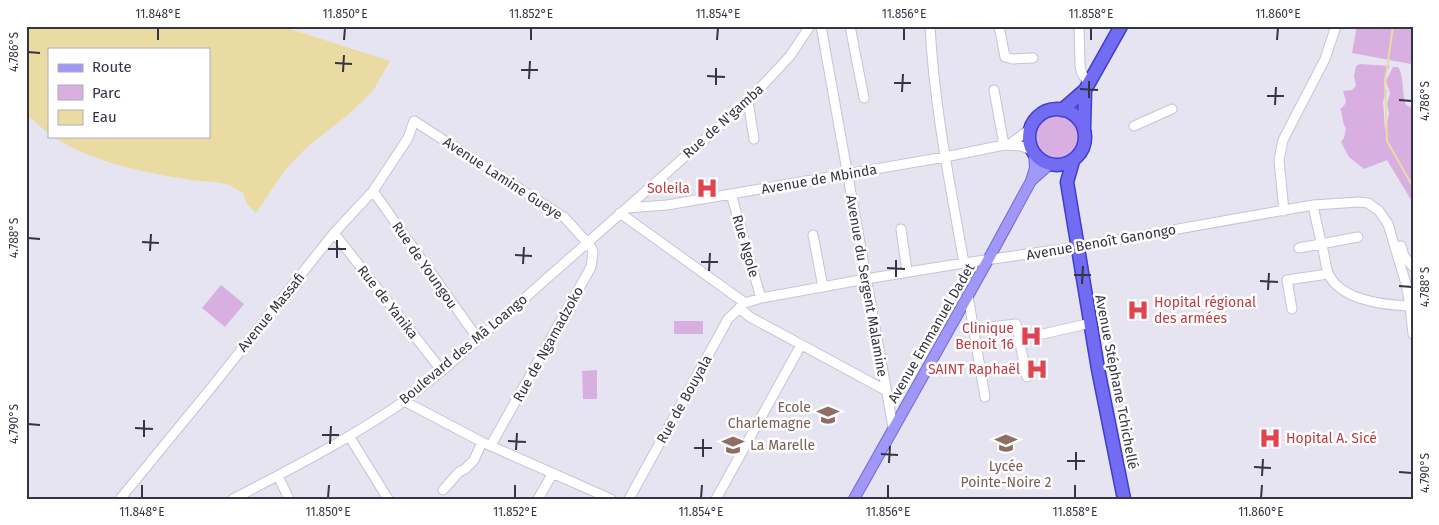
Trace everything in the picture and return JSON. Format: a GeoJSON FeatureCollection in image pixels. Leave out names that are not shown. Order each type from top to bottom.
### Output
{"type":"FeatureCollection","features":[{"type":"Feature","properties":{"kind":"highway"},"geometry":{"type":"LineString","coordinates":[[1062,110],[1087,87],[1121,26]]}},
{"type":"Feature","properties":{"kind":"highway"},"geometry":{"type":"LineString","coordinates":[[1084,127],[1079,119],[1071,113],[1062,110],[1052,110],[1042,114],[1035,120],[1030,130],[1030,143],[1033,151],[1044,161],[1052,164],[1064,164],[1080,154],[1086,136],[1084,127],[1087,87]]}},
{"type":"Feature","properties":{"kind":"highway","name":"Avenue Stéphane Tchichellé"},"geometry":{"type":"LineString","coordinates":[[1073,160],[1067,182],[1077,247],[1124,499]]}},
{"type":"Feature","properties":{"kind":"highway","name":"Avenue Stéphane Tchichellé"},"geometry":{"type":"LineString","coordinates":[[1052,164],[1067,182]]}},
{"type":"Feature","properties":{"kind":"main road","name":"Avenue Emmanuel Dadet"},"geometry":{"type":"LineString","coordinates":[[854,499],[1032,181],[1035,168],[1033,151]]}},
{"type":"Feature","properties":{"kind":"main road","name":"Avenue Emmanuel Dadet"},"geometry":{"type":"LineString","coordinates":[[1032,181],[1052,164]]}},
{"type":"Feature","properties":{"kind":"street","name":"Rue de N'gamba"},"geometry":{"type":"LineString","coordinates":[[623,210],[748,101],[790,56],[810,26]]}},
{"type":"Feature","properties":{"kind":"street","name":"Avenue du Sergent Malamine"},"geometry":{"type":"LineString","coordinates":[[821,26],[893,427]]}},
{"type":"Feature","properties":{"kind":"street"},"geometry":{"type":"LineString","coordinates":[[850,26],[864,98]]}},
{"type":"Feature","properties":{"kind":"street"},"geometry":{"type":"LineString","coordinates":[[930,26],[933,68],[945,157],[964,263]]}},
{"type":"Feature","properties":{"kind":"street"},"geometry":{"type":"LineString","coordinates":[[999,26],[1006,57],[1014,59],[1033,58]]}},
{"type":"Feature","properties":{"kind":"street"},"geometry":{"type":"LineString","coordinates":[[1078,26],[1080,66],[1087,87]]}},
{"type":"Feature","properties":{"kind":"street"},"geometry":{"type":"LineString","coordinates":[[1284,211],[1279,160],[1283,140],[1326,59],[1336,26]]}},
{"type":"Feature","properties":{"kind":"street"},"geometry":{"type":"LineString","coordinates":[[994,90],[1007,145]]}},
{"type":"Feature","properties":{"kind":"street"},"geometry":{"type":"LineString","coordinates":[[748,101],[754,138]]}},
{"type":"Feature","properties":{"kind":"street"},"geometry":{"type":"LineString","coordinates":[[1134,126],[1172,109]]}},
{"type":"Feature","properties":{"kind":"street","name":"Avenue Massafi"},"geometry":{"type":"LineString","coordinates":[[120,499],[217,381],[334,233],[372,191],[408,138],[414,121]]}},
{"type":"Feature","properties":{"kind":"street","name":"Avenue Lamine Gueye"},"geometry":{"type":"LineString","coordinates":[[414,121],[566,218],[588,242]]}},
{"type":"Feature","properties":{"kind":"street","name":"Avenue de Mbinda"},"geometry":{"type":"LineString","coordinates":[[623,210],[731,194],[1007,145],[1030,130]]}},
{"type":"Feature","properties":{"kind":"street","name":"Avenue de Mbinda"},"geometry":{"type":"LineString","coordinates":[[1007,145],[1033,151]]}},
{"type":"Feature","properties":{"kind":"street","name":"Rue de Youngou"},"geometry":{"type":"LineString","coordinates":[[372,191],[478,339]]}},
{"type":"Feature","properties":{"kind":"street","name":"Rue Ngole"},"geometry":{"type":"LineString","coordinates":[[731,194],[761,298]]}},
{"type":"Feature","properties":{"kind":"street","name":"Avenue Benoît Ganongo"},"geometry":{"type":"LineString","coordinates":[[742,306],[761,298],[866,278],[1077,247],[1313,205],[1359,202],[1368,203],[1378,211]]}},
{"type":"Feature","properties":{"kind":"street"},"geometry":{"type":"LineString","coordinates":[[1313,205],[1328,274],[1337,284],[1350,294],[1364,300],[1383,305],[1410,306]]}},
{"type":"Feature","properties":{"kind":"street"},"geometry":{"type":"LineString","coordinates":[[623,210],[742,306],[750,317],[885,390]]}},
{"type":"Feature","properties":{"kind":"street","name":"Boulevard des Mâ Loango"},"geometry":{"type":"LineString","coordinates":[[233,499],[350,436],[404,401],[442,371],[623,210]]}},
{"type":"Feature","properties":{"kind":"street"},"geometry":{"type":"LineString","coordinates":[[1378,211],[1387,217],[1392,225],[1404,256],[1413,267]]}},
{"type":"Feature","properties":{"kind":"street"},"geometry":{"type":"LineString","coordinates":[[1378,211],[1388,224],[1410,288],[1412,327]]}},
{"type":"Feature","properties":{"kind":"street"},"geometry":{"type":"LineString","coordinates":[[901,229],[907,272]]}},
{"type":"Feature","properties":{"kind":"street","name":"Rue de Yanika"},"geometry":{"type":"LineString","coordinates":[[334,233],[442,371]]}},
{"type":"Feature","properties":{"kind":"street"},"geometry":{"type":"LineString","coordinates":[[813,235],[823,287]]}},
{"type":"Feature","properties":{"kind":"street"},"geometry":{"type":"LineString","coordinates":[[1299,248],[1358,237]]}},
{"type":"Feature","properties":{"kind":"street","name":"Rue de Ngamadzoko"},"geometry":{"type":"LineString","coordinates":[[443,490],[459,472],[474,460],[487,444],[591,267],[593,252],[588,242]]}},
{"type":"Feature","properties":{"kind":"street"},"geometry":{"type":"LineString","coordinates":[[1292,309],[1287,280],[1328,274]]}},
{"type":"Feature","properties":{"kind":"street"},"geometry":{"type":"LineString","coordinates":[[968,296],[985,397]]}},
{"type":"Feature","properties":{"kind":"street","name":"Rue de Bouyala"},"geometry":{"type":"LineString","coordinates":[[629,499],[725,326],[742,306]]}},
{"type":"Feature","properties":{"kind":"street"},"geometry":{"type":"LineString","coordinates":[[1043,334],[1091,323]]}},
{"type":"Feature","properties":{"kind":"street"},"geometry":{"type":"LineString","coordinates":[[974,329],[1016,324],[1027,377]]}},
{"type":"Feature","properties":{"kind":"street"},"geometry":{"type":"LineString","coordinates":[[716,499],[802,345]]}},
{"type":"Feature","properties":{"kind":"street"},"geometry":{"type":"LineString","coordinates":[[404,401],[487,444],[611,499]]}},
{"type":"Feature","properties":{"kind":"street"},"geometry":{"type":"LineString","coordinates":[[350,436],[388,499]]}},
{"type":"Feature","properties":{"kind":"street"},"geometry":{"type":"LineString","coordinates":[[538,499],[552,473]]}},
{"type":"Feature","properties":{"kind":"street"},"geometry":{"type":"LineString","coordinates":[[278,476],[289,499]]}},
{"type":"Feature","properties":{"kind":"green space"},"geometry":{"type":"Polygon","coordinates":[[[1357,26],[1413,26],[1411,64],[1352,53],[1357,26]]]}},
{"type":"Feature","properties":{"kind":"green space"},"geometry":{"type":"Polygon","coordinates":[[[1360,64],[1390,66],[1384,78],[1387,91],[1383,101],[1385,130],[1389,114],[1387,104],[1390,93],[1386,81],[1393,67],[1398,67],[1400,71],[1406,105],[1413,108],[1413,203],[1387,160],[1364,169],[1349,157],[1341,142],[1346,128],[1340,109],[1346,101],[1343,91],[1352,90],[1356,86],[1354,76],[1356,66],[1360,64]]]}},
{"type":"Feature","properties":{"kind":"green space"},"geometry":{"type":"Polygon","coordinates":[[[1058,111],[1068,113],[1076,118],[1081,126],[1083,136],[1081,146],[1076,154],[1068,159],[1058,161],[1048,159],[1040,154],[1035,146],[1033,136],[1035,126],[1040,118],[1048,113],[1058,111]]]}},
{"type":"Feature","properties":{"kind":"green space"},"geometry":{"type":"Polygon","coordinates":[[[221,285],[244,304],[225,327],[202,308],[221,285]]]}},
{"type":"Feature","properties":{"kind":"green space"},"geometry":{"type":"Polygon","coordinates":[[[674,321],[703,321],[703,334],[674,334],[674,321]]]}},
{"type":"Feature","properties":{"kind":"green space"},"geometry":{"type":"Polygon","coordinates":[[[597,370],[597,399],[583,399],[582,371],[597,370]]]}},
{"type":"Feature","properties":{"kind":"water"},"geometry":{"type":"Polygon","coordinates":[[[26,26],[291,26],[290,29],[390,61],[373,91],[349,114],[307,147],[285,170],[256,213],[247,204],[243,193],[232,186],[215,182],[184,179],[115,164],[83,153],[56,138],[210,138],[210,48],[48,48],[48,133],[26,114],[26,26]]]}},
{"type":"Feature","properties":{"kind":"waterway"},"geometry":{"type":"LineString","coordinates":[[1393,26],[1385,83],[1387,141],[1413,187]]}},
{"type":"Feature","properties":{"kind":"place","name":"Soleila"},"geometry":{"type":"Point","coordinates":[707,188]}},
{"type":"Feature","properties":{"kind":"place","name":"Hopital régional des armées"},"geometry":{"type":"Point","coordinates":[1138,310]}},
{"type":"Feature","properties":{"kind":"place","name":"Clinique Benoit 16"},"geometry":{"type":"Point","coordinates":[1031,336]}},
{"type":"Feature","properties":{"kind":"place","name":"SAINT Raphaël"},"geometry":{"type":"Point","coordinates":[1037,369]}},
{"type":"Feature","properties":{"kind":"place","name":"Ecole Charlemagne"},"geometry":{"type":"Point","coordinates":[828,415]}},
{"type":"Feature","properties":{"kind":"place","name":"Hopital A. Sicé"},"geometry":{"type":"Point","coordinates":[1270,438]}},
{"type":"Feature","properties":{"kind":"place","name":"Lycée Pointe-Noire 2"},"geometry":{"type":"Point","coordinates":[1006,443]}},
{"type":"Feature","properties":{"kind":"place","name":"La Marelle"},"geometry":{"type":"Point","coordinates":[733,445]}}]}
